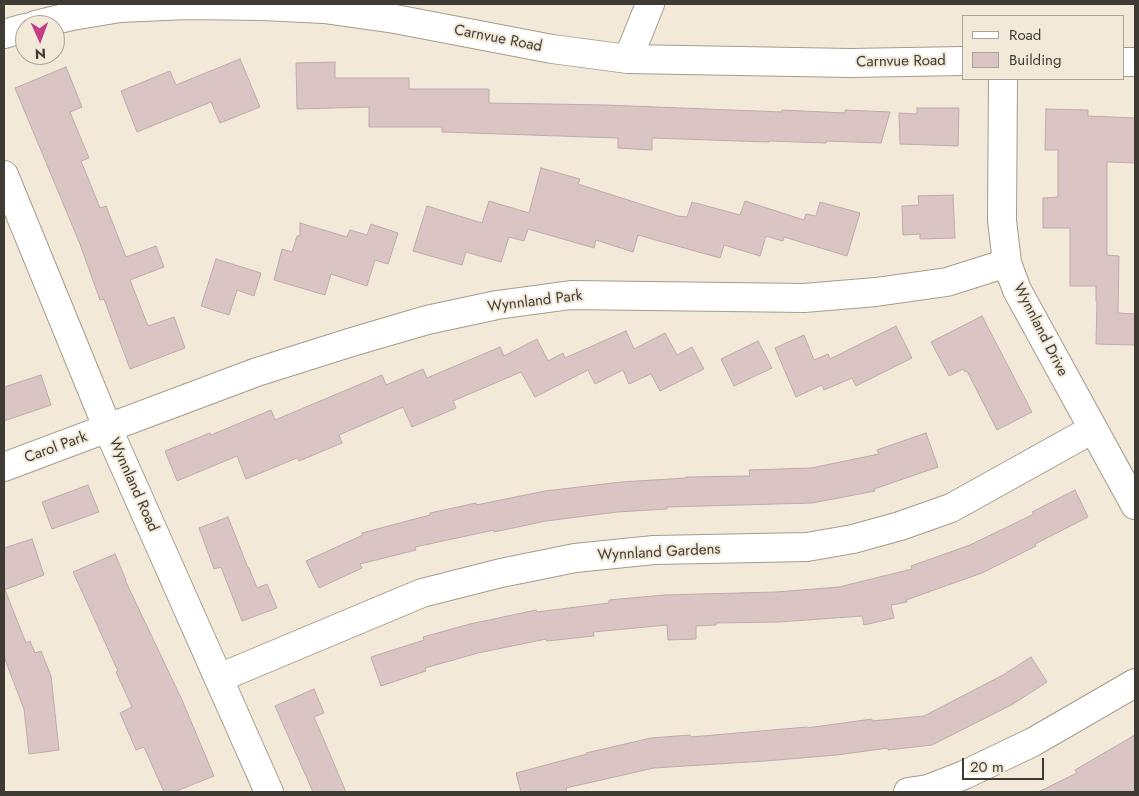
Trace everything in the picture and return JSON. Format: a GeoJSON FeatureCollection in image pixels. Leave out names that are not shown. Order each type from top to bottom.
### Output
{"type":"FeatureCollection","features":[{"type":"Feature","properties":{"kind":"street"},"geometry":{"type":"LineString","coordinates":[[628,58],[650,4]]}},
{"type":"Feature","properties":{"kind":"street","name":"Carnvue Road"},"geometry":{"type":"LineString","coordinates":[[65,18],[120,8],[187,5],[263,6],[324,9],[395,19],[552,49],[628,58],[851,63],[962,61]]}},
{"type":"Feature","properties":{"kind":"street","name":"Wynnland Drive"},"geometry":{"type":"LineString","coordinates":[[1004,80],[1002,220],[1007,263],[1017,290],[1135,505]]}},
{"type":"Feature","properties":{"kind":"street","name":"Wynnland Road"},"geometry":{"type":"LineString","coordinates":[[4,175],[108,429],[269,792]]}},
{"type":"Feature","properties":{"kind":"street","name":"Wynnland Park"},"geometry":{"type":"LineString","coordinates":[[108,429],[258,372],[352,342],[427,320],[497,305],[571,295],[804,298],[876,292],[948,282],[1007,263]]}},
{"type":"Feature","properties":{"kind":"street","name":"Carol Park"},"geometry":{"type":"LineString","coordinates":[[4,467],[108,429]]}},
{"type":"Feature","properties":{"kind":"street","name":"Wynnland Gardens"},"geometry":{"type":"LineString","coordinates":[[219,678],[422,593],[501,573],[575,558],[654,550],[807,547],[853,539],[900,526],[951,508],[1093,429]]}},
{"type":"Feature","properties":{"kind":"street"},"geometry":{"type":"LineString","coordinates":[[908,792],[928,789],[964,775],[1033,742],[1135,683]]}},
{"type":"Feature","properties":{"kind":"building"},"geometry":{"type":"Polygon","coordinates":[[[240,59],[260,107],[220,123],[211,102],[137,132],[121,91],[170,71],[176,85],[240,59]]]}},
{"type":"Feature","properties":{"kind":"building"},"geometry":{"type":"Polygon","coordinates":[[[335,62],[335,78],[409,78],[409,89],[489,89],[489,103],[605,105],[782,112],[782,110],[845,113],[845,110],[890,112],[881,143],[652,138],[652,150],[618,148],[618,138],[442,132],[442,127],[369,127],[369,107],[297,109],[296,63],[335,62]]]}},
{"type":"Feature","properties":{"kind":"building"},"geometry":{"type":"Polygon","coordinates":[[[66,67],[82,107],[70,112],[89,158],[81,161],[100,208],[106,206],[126,257],[156,246],[164,267],[130,280],[148,326],[174,317],[185,348],[130,369],[104,299],[100,300],[80,244],[15,88],[66,67]]]}},
{"type":"Feature","properties":{"kind":"building"},"geometry":{"type":"Polygon","coordinates":[[[917,108],[959,108],[958,146],[900,144],[899,113],[917,114],[917,108]]]}},
{"type":"Feature","properties":{"kind":"building"},"geometry":{"type":"Polygon","coordinates":[[[1046,109],[1088,110],[1088,116],[1135,118],[1135,163],[1107,162],[1107,255],[1119,256],[1118,313],[1135,314],[1135,345],[1096,344],[1096,286],[1070,286],[1070,228],[1043,228],[1043,198],[1058,197],[1058,150],[1045,150],[1046,109]]]}},
{"type":"Feature","properties":{"kind":"building"},"geometry":{"type":"Polygon","coordinates":[[[541,168],[580,179],[578,184],[678,216],[687,217],[692,202],[740,215],[745,201],[804,220],[806,214],[816,216],[820,202],[860,213],[847,256],[784,237],[783,241],[766,236],[760,256],[724,245],[720,258],[638,235],[633,252],[596,240],[594,248],[528,229],[524,241],[509,237],[501,262],[466,252],[462,265],[413,251],[427,206],[482,223],[489,201],[529,213],[541,168]]]}},
{"type":"Feature","properties":{"kind":"building"},"geometry":{"type":"Polygon","coordinates":[[[953,195],[955,238],[920,239],[920,234],[903,235],[902,206],[919,205],[918,196],[953,195]]]}},
{"type":"Feature","properties":{"kind":"building"},"geometry":{"type":"Polygon","coordinates":[[[300,223],[347,237],[350,230],[367,235],[371,224],[398,233],[388,264],[375,260],[367,286],[331,274],[325,295],[274,280],[282,249],[292,252],[297,236],[300,236],[300,223]]]}},
{"type":"Feature","properties":{"kind":"building"},"geometry":{"type":"Polygon","coordinates":[[[216,259],[261,273],[254,296],[237,290],[229,315],[201,306],[216,259]]]}},
{"type":"Feature","properties":{"kind":"building"},"geometry":{"type":"Polygon","coordinates":[[[982,316],[1032,412],[997,430],[967,371],[965,372],[963,369],[949,376],[931,342],[982,316]]]}},
{"type":"Feature","properties":{"kind":"building"},"geometry":{"type":"Polygon","coordinates":[[[896,326],[912,358],[856,386],[852,378],[824,390],[822,385],[796,397],[775,348],[804,335],[814,360],[828,354],[830,359],[896,326]]]}},
{"type":"Feature","properties":{"kind":"building"},"geometry":{"type":"Polygon","coordinates":[[[626,331],[634,349],[665,333],[677,355],[692,347],[704,369],[660,391],[651,374],[629,384],[623,370],[595,384],[588,370],[535,397],[521,372],[453,401],[456,408],[412,427],[403,407],[339,435],[342,443],[299,461],[297,458],[246,479],[237,456],[177,481],[165,451],[210,433],[211,435],[271,410],[275,420],[382,375],[386,385],[423,369],[427,378],[500,347],[504,356],[537,339],[548,361],[563,353],[565,358],[626,331]]]}},
{"type":"Feature","properties":{"kind":"building"},"geometry":{"type":"Polygon","coordinates":[[[758,341],[772,368],[734,386],[721,359],[758,341]]]}},
{"type":"Feature","properties":{"kind":"building"},"geometry":{"type":"Polygon","coordinates":[[[41,375],[51,405],[4,421],[4,387],[41,375]]]}},
{"type":"Feature","properties":{"kind":"building"},"geometry":{"type":"Polygon","coordinates":[[[926,433],[938,467],[874,489],[875,491],[812,503],[667,507],[667,509],[617,512],[546,521],[494,532],[494,530],[415,547],[416,550],[360,564],[362,568],[319,588],[306,561],[363,535],[362,533],[430,515],[430,513],[476,503],[476,505],[545,491],[621,482],[686,477],[750,476],[749,470],[811,468],[879,454],[877,450],[926,433]]]}},
{"type":"Feature","properties":{"kind":"building"},"geometry":{"type":"Polygon","coordinates":[[[88,485],[99,512],[52,529],[42,502],[88,485]]]}},
{"type":"Feature","properties":{"kind":"building"},"geometry":{"type":"Polygon","coordinates":[[[1075,490],[1088,517],[982,573],[906,600],[907,602],[891,605],[894,618],[864,625],[862,616],[779,622],[716,623],[716,625],[696,626],[696,639],[668,640],[667,625],[593,632],[594,636],[547,641],[546,639],[478,653],[425,668],[426,671],[381,686],[371,657],[424,640],[423,637],[470,624],[536,610],[537,612],[609,603],[609,600],[664,595],[776,592],[839,587],[912,569],[911,566],[970,545],[1034,514],[1032,512],[1075,490]]]}},
{"type":"Feature","properties":{"kind":"building"},"geometry":{"type":"Polygon","coordinates":[[[228,517],[257,588],[267,584],[277,608],[242,621],[221,567],[214,569],[199,528],[228,517]]]}},
{"type":"Feature","properties":{"kind":"building"},"geometry":{"type":"Polygon","coordinates":[[[32,539],[44,575],[4,590],[4,548],[32,539]]]}},
{"type":"Feature","properties":{"kind":"building"},"geometry":{"type":"Polygon","coordinates":[[[115,554],[125,580],[182,700],[214,776],[174,792],[164,792],[144,747],[136,750],[120,713],[132,707],[116,672],[118,671],[73,572],[115,554]]]}},
{"type":"Feature","properties":{"kind":"building"},"geometry":{"type":"Polygon","coordinates":[[[5,590],[26,643],[30,641],[35,653],[41,651],[51,676],[59,750],[29,754],[24,709],[4,657],[5,590]]]}},
{"type":"Feature","properties":{"kind":"building"},"geometry":{"type":"Polygon","coordinates":[[[1031,657],[1047,682],[1013,704],[932,745],[765,761],[654,768],[566,788],[567,792],[521,792],[516,773],[586,753],[651,738],[690,735],[691,737],[807,728],[872,719],[872,721],[924,716],[1003,675],[1031,657]]]}},
{"type":"Feature","properties":{"kind":"building"},"geometry":{"type":"Polygon","coordinates":[[[314,689],[324,713],[314,717],[346,792],[313,792],[275,706],[314,689]]]}},
{"type":"Feature","properties":{"kind":"building"},"geometry":{"type":"Polygon","coordinates":[[[1135,735],[1135,792],[1038,792],[1077,773],[1075,770],[1135,735]]]}}]}
